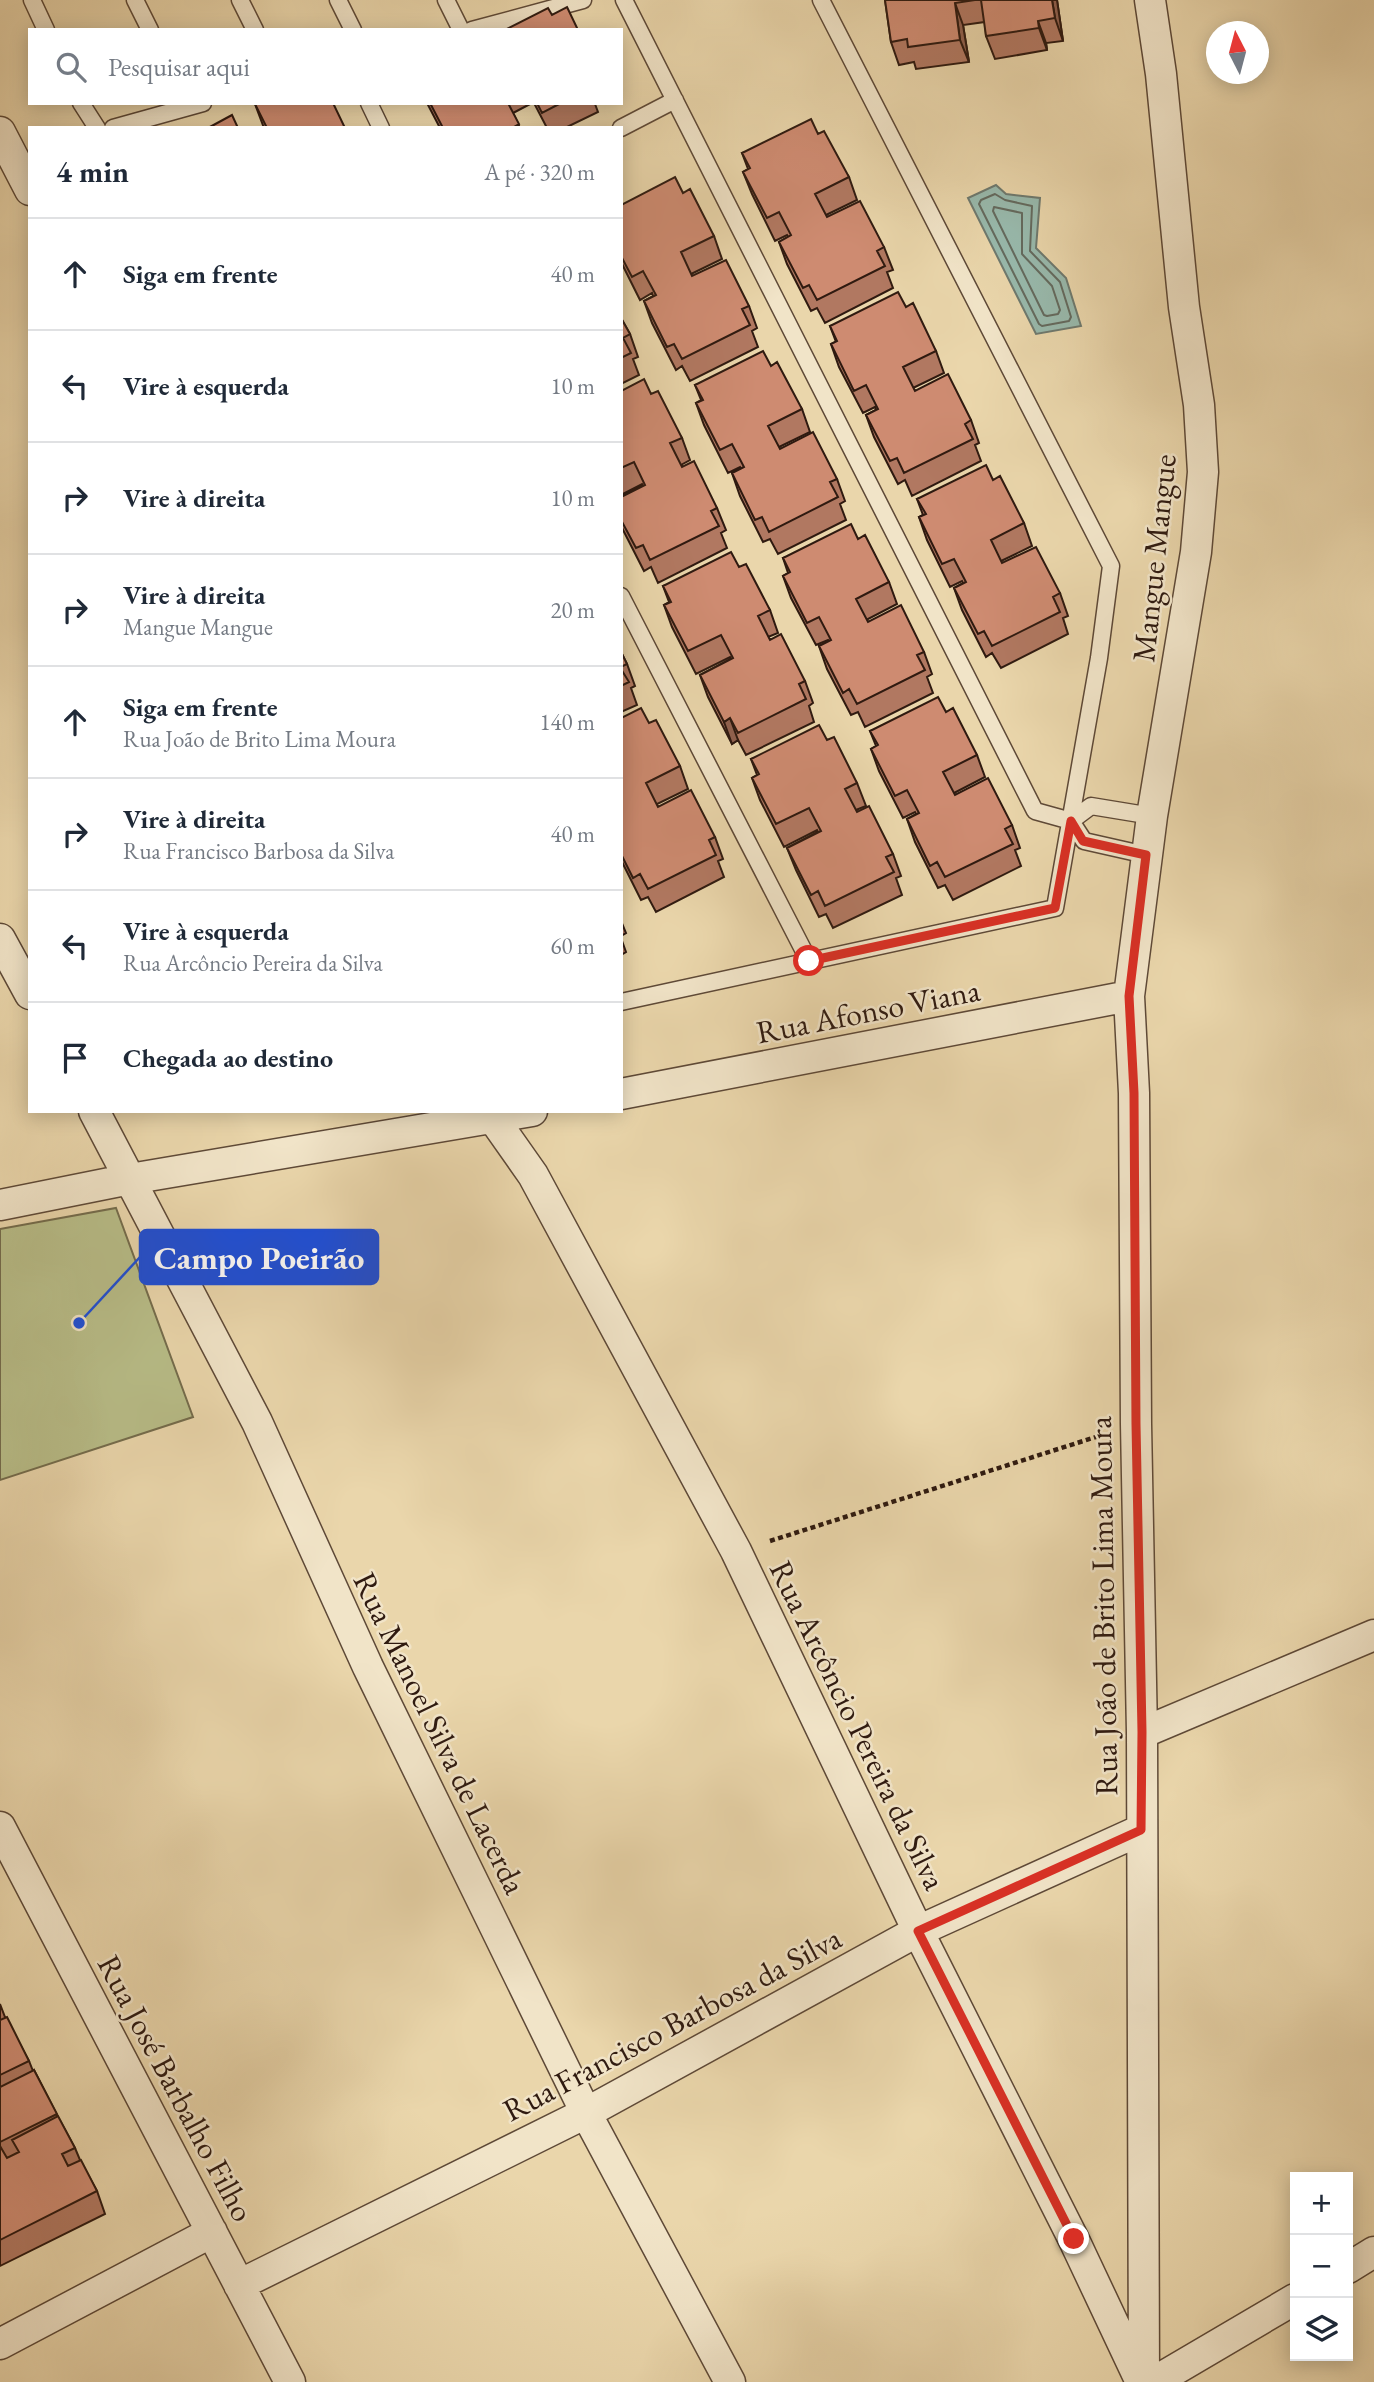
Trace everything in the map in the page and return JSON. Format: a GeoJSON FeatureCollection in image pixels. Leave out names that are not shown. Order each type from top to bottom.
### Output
{"type":"FeatureCollection","features":[{"type":"Feature","properties":{"kind":"street","name":"Mangue Mangue"},"geometry":{"type":"LineString","coordinates":[[1129,996],[1146,855],[1196,552],[1203,472],[1199,405],[1184,307],[1161,74],[1150,0]]}},
{"type":"Feature","properties":{"kind":"street"},"geometry":{"type":"LineString","coordinates":[[0,132],[28,186]]}},
{"type":"Feature","properties":{"kind":"street"},"geometry":{"type":"LineString","coordinates":[[0,939],[28,989]]}},
{"type":"Feature","properties":{"kind":"street","name":"Rua Afonso Viana"},"geometry":{"type":"LineString","coordinates":[[623,1094],[1129,996]]}},
{"type":"Feature","properties":{"kind":"street","name":"Rua João de Brito Lima Moura"},"geometry":{"type":"LineString","coordinates":[[1129,996],[1134,1093],[1136,1424],[1142,1732],[1142,2382]]}},
{"type":"Feature","properties":{"kind":"street","name":"Rua Manoel Silva de Lacerda"},"geometry":{"type":"LineString","coordinates":[[95,1113],[257,1422],[368,1667],[586,2113],[730,2382]]}},
{"type":"Feature","properties":{"kind":"street"},"geometry":{"type":"LineString","coordinates":[[0,1205],[130,1179],[511,1113]]}},
{"type":"Feature","properties":{"kind":"street","name":"Rua Arcôncio Pereira da Silva"},"geometry":{"type":"LineString","coordinates":[[490,1115],[533,1175],[736,1551],[918,1931],[1074,2239],[1142,2382]]}},
{"type":"Feature","properties":{"kind":"street"},"geometry":{"type":"LineString","coordinates":[[1142,1732],[1374,1635]]}},
{"type":"Feature","properties":{"kind":"street","name":"Rua José Barbalho Filho"},"geometry":{"type":"LineString","coordinates":[[0,1827],[290,2382]]}},
{"type":"Feature","properties":{"kind":"street","name":"Rua Francisco Barbosa da Silva"},"geometry":{"type":"LineString","coordinates":[[239,2285],[586,2113],[918,1931],[1141,1830]]}},
{"type":"Feature","properties":{"kind":"street"},"geometry":{"type":"LineString","coordinates":[[0,2344],[212,2232]]}},
{"type":"Feature","properties":{"kind":"street"},"geometry":{"type":"LineString","coordinates":[[1353,2265],[1374,2252]]}},
{"type":"Feature","properties":{"kind":"street"},"geometry":{"type":"LineString","coordinates":[[1154,2382],[1290,2302]]}},
{"type":"Feature","properties":{"kind":"lane"},"geometry":{"type":"LineString","coordinates":[[32,0],[45,28]]}},
{"type":"Feature","properties":{"kind":"lane"},"geometry":{"type":"LineString","coordinates":[[135,0],[149,28]]}},
{"type":"Feature","properties":{"kind":"lane"},"geometry":{"type":"LineString","coordinates":[[240,0],[254,28]]}},
{"type":"Feature","properties":{"kind":"lane"},"geometry":{"type":"LineString","coordinates":[[338,0],[352,28]]}},
{"type":"Feature","properties":{"kind":"lane"},"geometry":{"type":"LineString","coordinates":[[446,0],[460,28]]}},
{"type":"Feature","properties":{"kind":"lane"},"geometry":{"type":"LineString","coordinates":[[478,28],[550,4],[583,0]]}},
{"type":"Feature","properties":{"kind":"lane"},"geometry":{"type":"LineString","coordinates":[[624,0],[1035,811],[1071,821],[1083,841],[1146,855]]}},
{"type":"Feature","properties":{"kind":"lane"},"geometry":{"type":"LineString","coordinates":[[623,1002],[1055,908],[1099,658],[1111,566],[821,0]]}},
{"type":"Feature","properties":{"kind":"lane"},"geometry":{"type":"LineString","coordinates":[[623,127],[675,100]]}},
{"type":"Feature","properties":{"kind":"lane"},"geometry":{"type":"LineString","coordinates":[[82,105],[96,126]]}},
{"type":"Feature","properties":{"kind":"lane"},"geometry":{"type":"LineString","coordinates":[[120,126],[190,105]]}},
{"type":"Feature","properties":{"kind":"lane"},"geometry":{"type":"LineString","coordinates":[[370,105],[380,126]]}},
{"type":"Feature","properties":{"kind":"lane"},"geometry":{"type":"LineString","coordinates":[[623,600],[809,961]]}},
{"type":"Feature","properties":{"kind":"lane"},"geometry":{"type":"LineString","coordinates":[[1071,821],[1091,806],[1152,816]]}},
{"type":"Feature","properties":{"kind":"path"},"geometry":{"type":"LineString","coordinates":[[736,1551],[1136,1424]]}},
{"type":"Feature","properties":{"kind":"green space"},"geometry":{"type":"Polygon","coordinates":[[[116,1208],[193,1417],[0,1480],[0,1229],[116,1208]]]}},
{"type":"Feature","properties":{"kind":"water"},"geometry":{"type":"Polygon","coordinates":[[[996,185],[1006,194],[1040,198],[1036,248],[1066,278],[1081,326],[1036,334],[968,198],[996,185]]]}},
{"type":"Feature","properties":{"kind":"building"},"geometry":{"type":"Polygon","coordinates":[[[885,0],[975,0],[955,3],[960,40],[908,47],[907,39],[891,42],[885,0]]]}},
{"type":"Feature","properties":{"kind":"building"},"geometry":{"type":"Polygon","coordinates":[[[981,0],[1052,0],[1055,18],[1038,21],[1039,28],[986,36],[981,0]]]}},
{"type":"Feature","properties":{"kind":"building"},"geometry":{"type":"Polygon","coordinates":[[[567,7],[577,28],[509,28],[548,8],[552,15],[567,7]]]}},
{"type":"Feature","properties":{"kind":"building"},"geometry":{"type":"Polygon","coordinates":[[[256,105],[334,105],[344,126],[266,126],[256,105]]]}},
{"type":"Feature","properties":{"kind":"building"},"geometry":{"type":"Polygon","coordinates":[[[431,105],[509,105],[519,124],[516,126],[442,126],[431,105]]]}},
{"type":"Feature","properties":{"kind":"building"},"geometry":{"type":"Polygon","coordinates":[[[538,105],[557,105],[542,113],[538,105]]]}},
{"type":"Feature","properties":{"kind":"building"},"geometry":{"type":"Polygon","coordinates":[[[232,115],[237,126],[212,126],[232,115]]]}},
{"type":"Feature","properties":{"kind":"building"},"geometry":{"type":"Polygon","coordinates":[[[811,119],[818,134],[824,131],[849,177],[815,194],[827,217],[860,201],[884,247],[877,251],[885,266],[817,300],[809,285],[803,288],[779,242],[791,235],[779,212],[767,218],[743,172],[750,168],[742,153],[811,119]]]}},
{"type":"Feature","properties":{"kind":"building"},"geometry":{"type":"Polygon","coordinates":[[[675,177],[683,193],[690,189],[714,236],[681,252],[692,276],[726,260],[749,306],[742,309],[750,325],[682,359],[674,344],[667,347],[644,301],[656,295],[643,271],[632,277],[623,260],[623,204],[675,177]]]}},
{"type":"Feature","properties":{"kind":"building"},"geometry":{"type":"Polygon","coordinates":[[[898,292],[906,307],[913,303],[936,351],[903,367],[915,391],[948,374],[971,420],[965,424],[973,439],[904,473],[897,458],[890,461],[866,415],[878,409],[866,385],[854,391],[831,344],[837,341],[830,326],[898,292]]]}},
{"type":"Feature","properties":{"kind":"building"},"geometry":{"type":"Polygon","coordinates":[[[623,322],[630,334],[623,338],[623,322]]]}},
{"type":"Feature","properties":{"kind":"building"},"geometry":{"type":"Polygon","coordinates":[[[623,338],[631,353],[623,357],[623,338]]]}},
{"type":"Feature","properties":{"kind":"building"},"geometry":{"type":"Polygon","coordinates":[[[763,351],[771,366],[777,362],[802,409],[768,426],[780,449],[813,432],[837,479],[830,482],[838,497],[769,532],[762,517],[755,520],[732,473],[744,467],[732,444],[720,450],[696,403],[703,400],[695,385],[763,351]]]}},
{"type":"Feature","properties":{"kind":"building"},"geometry":{"type":"Polygon","coordinates":[[[644,379],[651,394],[658,391],[682,438],[670,443],[682,467],[694,461],[717,508],[711,511],[719,526],[650,560],[643,545],[636,548],[623,524],[623,496],[645,485],[634,462],[623,467],[623,390],[644,379]]]}},
{"type":"Feature","properties":{"kind":"building"},"geometry":{"type":"Polygon","coordinates":[[[986,465],[993,480],[1000,476],[1024,523],[991,540],[1002,563],[1036,547],[1060,593],[1053,597],[1060,612],[992,646],[984,631],[978,634],[954,588],[966,582],[954,559],[942,564],[919,517],[926,514],[917,499],[986,465]]]}},
{"type":"Feature","properties":{"kind":"building"},"geometry":{"type":"Polygon","coordinates":[[[851,524],[858,539],[865,535],[889,582],[856,599],[868,622],[901,605],[924,652],[917,655],[925,670],[857,704],[849,689],[843,693],[819,646],[831,640],[819,617],[807,623],[783,576],[790,572],[783,558],[851,524]]]}},
{"type":"Feature","properties":{"kind":"building"},"geometry":{"type":"Polygon","coordinates":[[[731,552],[739,567],[746,564],[770,610],[758,616],[770,640],[781,634],[805,681],[799,684],[806,699],[738,733],[730,718],[724,722],[700,675],[733,658],[721,635],[688,651],[664,605],[671,602],[663,586],[731,552]]]}},
{"type":"Feature","properties":{"kind":"building"},"geometry":{"type":"Polygon","coordinates":[[[623,672],[629,682],[623,685],[623,672]]]}},
{"type":"Feature","properties":{"kind":"building"},"geometry":{"type":"Polygon","coordinates":[[[938,697],[946,712],[953,708],[977,755],[943,772],[955,795],[988,778],[1012,825],[1005,829],[1013,844],[945,877],[937,862],[930,866],[907,819],[919,813],[907,790],[895,796],[871,749],[878,745],[870,731],[938,697]]]}},
{"type":"Feature","properties":{"kind":"building"},"geometry":{"type":"Polygon","coordinates":[[[641,708],[649,723],[656,720],[680,766],[646,783],[658,807],[691,790],[715,837],[709,840],[716,855],[648,889],[640,874],[633,878],[623,858],[623,717],[641,708]]]}},
{"type":"Feature","properties":{"kind":"building"},"geometry":{"type":"Polygon","coordinates":[[[819,725],[827,740],[834,737],[857,783],[845,789],[857,812],[869,806],[893,854],[886,857],[894,872],[825,906],[818,891],[811,895],[787,848],[821,831],[809,808],[776,824],[752,778],[759,774],[751,759],[819,725]]]}},
{"type":"Feature","properties":{"kind":"building"},"geometry":{"type":"Polygon","coordinates":[[[7,2017],[29,2061],[0,2075],[0,2020],[7,2017]]]}},
{"type":"Feature","properties":{"kind":"building"},"geometry":{"type":"Polygon","coordinates":[[[34,2070],[57,2114],[0,2142],[0,2087],[34,2070]]]}},
{"type":"Feature","properties":{"kind":"building"},"geometry":{"type":"Polygon","coordinates":[[[58,2116],[75,2148],[62,2154],[68,2166],[81,2160],[97,2191],[0,2240],[0,2146],[7,2158],[19,2152],[12,2140],[58,2116]]]}},
{"type":"Feature","properties":{"kind":"place","name":"Campo Poeirão"},"geometry":{"type":"Point","coordinates":[79,1323]}},
{"type":"Feature","properties":{"kind":"route"},"geometry":{"type":"LineString","coordinates":[[809,961],[1055,908],[1071,821],[1083,841],[1146,855],[1129,996],[1134,1093],[1141,1830],[918,1931],[1074,2239]]}}]}
